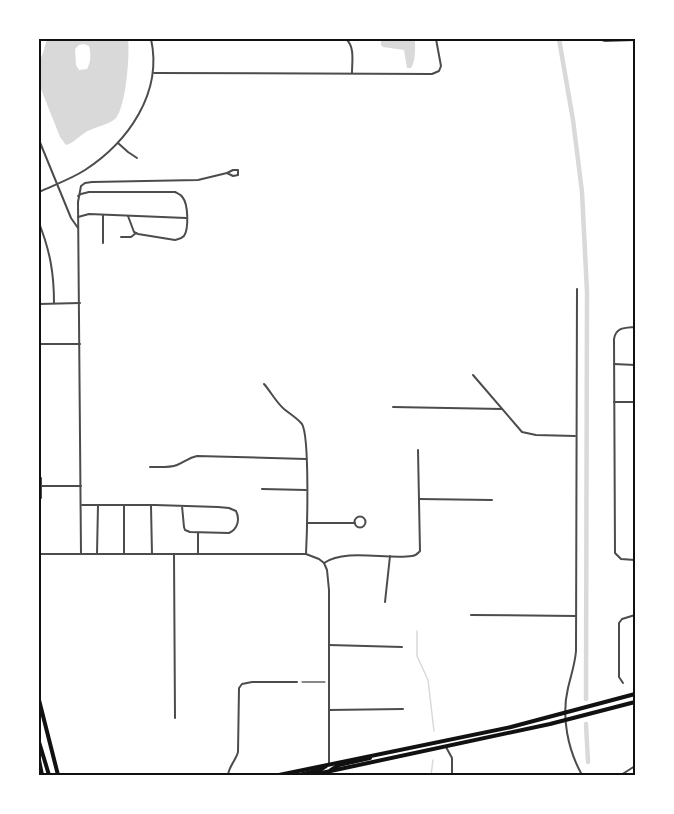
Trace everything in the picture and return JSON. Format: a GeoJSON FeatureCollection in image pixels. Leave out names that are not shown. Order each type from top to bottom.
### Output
{"type":"FeatureCollection","features":[{"type":"Feature","properties":{"kind":"main road"},"geometry":{"type":"LineString","coordinates":[[279,775],[511,727],[635,694]]}},
{"type":"Feature","properties":{"kind":"main road"},"geometry":{"type":"LineString","coordinates":[[39,700],[58,775]]}},
{"type":"Feature","properties":{"kind":"main road"},"geometry":{"type":"LineString","coordinates":[[312,775],[567,720],[635,702]]}},
{"type":"Feature","properties":{"kind":"main road"},"geometry":{"type":"LineString","coordinates":[[39,742],[49,775]]}},
{"type":"Feature","properties":{"kind":"main road"},"geometry":{"type":"LineString","coordinates":[[329,773],[339,765],[407,751],[414,747]]}},
{"type":"Feature","properties":{"kind":"main road"},"geometry":{"type":"LineString","coordinates":[[39,760],[42,775]]}},
{"type":"Feature","properties":{"kind":"main road"},"geometry":{"type":"LineString","coordinates":[[299,775],[320,770],[329,765]]}},
{"type":"Feature","properties":{"kind":"street"},"geometry":{"type":"LineString","coordinates":[[39,192],[89,168],[118,142],[137,117],[154,73],[152,39]]}},
{"type":"Feature","properties":{"kind":"street"},"geometry":{"type":"LineString","coordinates":[[346,39],[352,49],[352,73]]}},
{"type":"Feature","properties":{"kind":"street"},"geometry":{"type":"LineString","coordinates":[[154,73],[432,74],[439,70],[441,62],[436,39]]}},
{"type":"Feature","properties":{"kind":"street"},"geometry":{"type":"LineString","coordinates":[[599,39],[605,41],[635,40]]}},
{"type":"Feature","properties":{"kind":"street"},"geometry":{"type":"LineString","coordinates":[[39,140],[71,218],[78,228]]}},
{"type":"Feature","properties":{"kind":"street"},"geometry":{"type":"LineString","coordinates":[[118,142],[137,158]]}},
{"type":"Feature","properties":{"kind":"street"},"geometry":{"type":"LineString","coordinates":[[81,554],[78,196],[81,186],[85,183],[198,180],[227,173]]}},
{"type":"Feature","properties":{"kind":"street"},"geometry":{"type":"LineString","coordinates":[[78,196],[89,192],[175,192],[183,198],[185,203],[186,231],[184,236],[175,240],[144,236],[134,231],[128,216]]}},
{"type":"Feature","properties":{"kind":"street"},"geometry":{"type":"LineString","coordinates":[[78,217],[103,215],[187,218]]}},
{"type":"Feature","properties":{"kind":"street"},"geometry":{"type":"LineString","coordinates":[[103,215],[103,243]]}},
{"type":"Feature","properties":{"kind":"street"},"geometry":{"type":"LineString","coordinates":[[39,223],[52,265],[54,303]]}},
{"type":"Feature","properties":{"kind":"street"},"geometry":{"type":"LineString","coordinates":[[121,237],[131,237],[136,233]]}},
{"type":"Feature","properties":{"kind":"street"},"geometry":{"type":"LineString","coordinates":[[577,289],[575,664],[567,689],[566,730],[582,775]]}},
{"type":"Feature","properties":{"kind":"street"},"geometry":{"type":"LineString","coordinates":[[39,304],[80,303]]}},
{"type":"Feature","properties":{"kind":"street"},"geometry":{"type":"LineString","coordinates":[[635,327],[622,328],[615,334],[614,364],[615,553],[621,559],[635,560]]}},
{"type":"Feature","properties":{"kind":"street"},"geometry":{"type":"LineString","coordinates":[[39,344],[80,344]]}},
{"type":"Feature","properties":{"kind":"street"},"geometry":{"type":"LineString","coordinates":[[614,364],[635,365]]}},
{"type":"Feature","properties":{"kind":"street"},"geometry":{"type":"LineString","coordinates":[[473,375],[522,432],[536,435],[575,436]]}},
{"type":"Feature","properties":{"kind":"street"},"geometry":{"type":"LineString","coordinates":[[264,384],[280,405],[303,426],[306,459],[306,554]]}},
{"type":"Feature","properties":{"kind":"street"},"geometry":{"type":"LineString","coordinates":[[614,402],[635,402]]}},
{"type":"Feature","properties":{"kind":"street"},"geometry":{"type":"LineString","coordinates":[[393,407],[502,409]]}},
{"type":"Feature","properties":{"kind":"street"},"geometry":{"type":"LineString","coordinates":[[324,563],[332,559],[353,556],[412,556],[420,551],[418,450]]}},
{"type":"Feature","properties":{"kind":"street"},"geometry":{"type":"LineString","coordinates":[[150,467],[174,466],[197,456],[306,459]]}},
{"type":"Feature","properties":{"kind":"street"},"geometry":{"type":"LineString","coordinates":[[41,478],[41,498]]}},
{"type":"Feature","properties":{"kind":"street"},"geometry":{"type":"LineString","coordinates":[[41,486],[81,486]]}},
{"type":"Feature","properties":{"kind":"street"},"geometry":{"type":"LineString","coordinates":[[262,489],[306,490]]}},
{"type":"Feature","properties":{"kind":"street"},"geometry":{"type":"LineString","coordinates":[[419,500],[492,500]]}},
{"type":"Feature","properties":{"kind":"street"},"geometry":{"type":"LineString","coordinates":[[81,505],[151,505],[223,507],[234,510],[238,514],[237,526],[232,532],[190,532],[185,530],[182,506]]}},
{"type":"Feature","properties":{"kind":"street"},"geometry":{"type":"LineString","coordinates":[[97,554],[98,505]]}},
{"type":"Feature","properties":{"kind":"street"},"geometry":{"type":"LineString","coordinates":[[124,505],[124,554]]}},
{"type":"Feature","properties":{"kind":"street"},"geometry":{"type":"LineString","coordinates":[[151,505],[152,554]]}},
{"type":"Feature","properties":{"kind":"street"},"geometry":{"type":"LineString","coordinates":[[307,523],[355,523]]}},
{"type":"Feature","properties":{"kind":"street"},"geometry":{"type":"LineString","coordinates":[[198,533],[198,554]]}},
{"type":"Feature","properties":{"kind":"street"},"geometry":{"type":"LineString","coordinates":[[39,554],[306,554],[320,559],[328,575],[329,765]]}},
{"type":"Feature","properties":{"kind":"street"},"geometry":{"type":"LineString","coordinates":[[174,554],[175,718]]}},
{"type":"Feature","properties":{"kind":"street"},"geometry":{"type":"LineString","coordinates":[[385,602],[390,556]]}},
{"type":"Feature","properties":{"kind":"street"},"geometry":{"type":"LineString","coordinates":[[471,615],[576,615]]}},
{"type":"Feature","properties":{"kind":"street"},"geometry":{"type":"LineString","coordinates":[[623,683],[619,677],[619,623],[622,619],[635,615]]}},
{"type":"Feature","properties":{"kind":"street"},"geometry":{"type":"LineString","coordinates":[[329,645],[402,647]]}},
{"type":"Feature","properties":{"kind":"street"},"geometry":{"type":"LineString","coordinates":[[228,775],[238,752],[239,688],[242,684],[252,682],[297,682]]}},
{"type":"Feature","properties":{"kind":"street"},"geometry":{"type":"LineString","coordinates":[[329,710],[403,709]]}},
{"type":"Feature","properties":{"kind":"street"},"geometry":{"type":"LineString","coordinates":[[446,747],[452,758],[452,775]]}},
{"type":"Feature","properties":{"kind":"street"},"geometry":{"type":"LineString","coordinates":[[621,775],[635,766]]}},
{"type":"Feature","properties":{"kind":"street"},"geometry":{"type":"LineString","coordinates":[[631,769],[634,773]]}},
{"type":"Feature","properties":{"kind":"path"},"geometry":{"type":"LineString","coordinates":[[297,682],[329,682]]}},
{"type":"Feature","properties":{"kind":"shaded area"},"geometry":{"type":"Polygon","coordinates":[[[47,39],[128,39],[125,92],[116,118],[86,132],[66,145],[60,137],[39,84],[39,62],[47,39]],[[79,45],[75,49],[76,65],[79,70],[88,67],[89,46],[79,45]]]}},
{"type":"Feature","properties":{"kind":"shaded area"},"geometry":{"type":"Polygon","coordinates":[[[381,39],[415,39],[411,68],[407,68],[404,50],[383,47],[381,39]]]}},
{"type":"Feature","properties":{"kind":"waterway"},"geometry":{"type":"LineString","coordinates":[[559,39],[573,120],[582,192],[587,292],[586,699]]}},
{"type":"Feature","properties":{"kind":"waterway"},"geometry":{"type":"LineString","coordinates":[[417,631],[417,656],[428,680],[434,731]]}},
{"type":"Feature","properties":{"kind":"waterway"},"geometry":{"type":"LineString","coordinates":[[586,724],[588,762]]}},
{"type":"Feature","properties":{"kind":"waterway"},"geometry":{"type":"LineString","coordinates":[[431,775],[433,760]]}}]}
